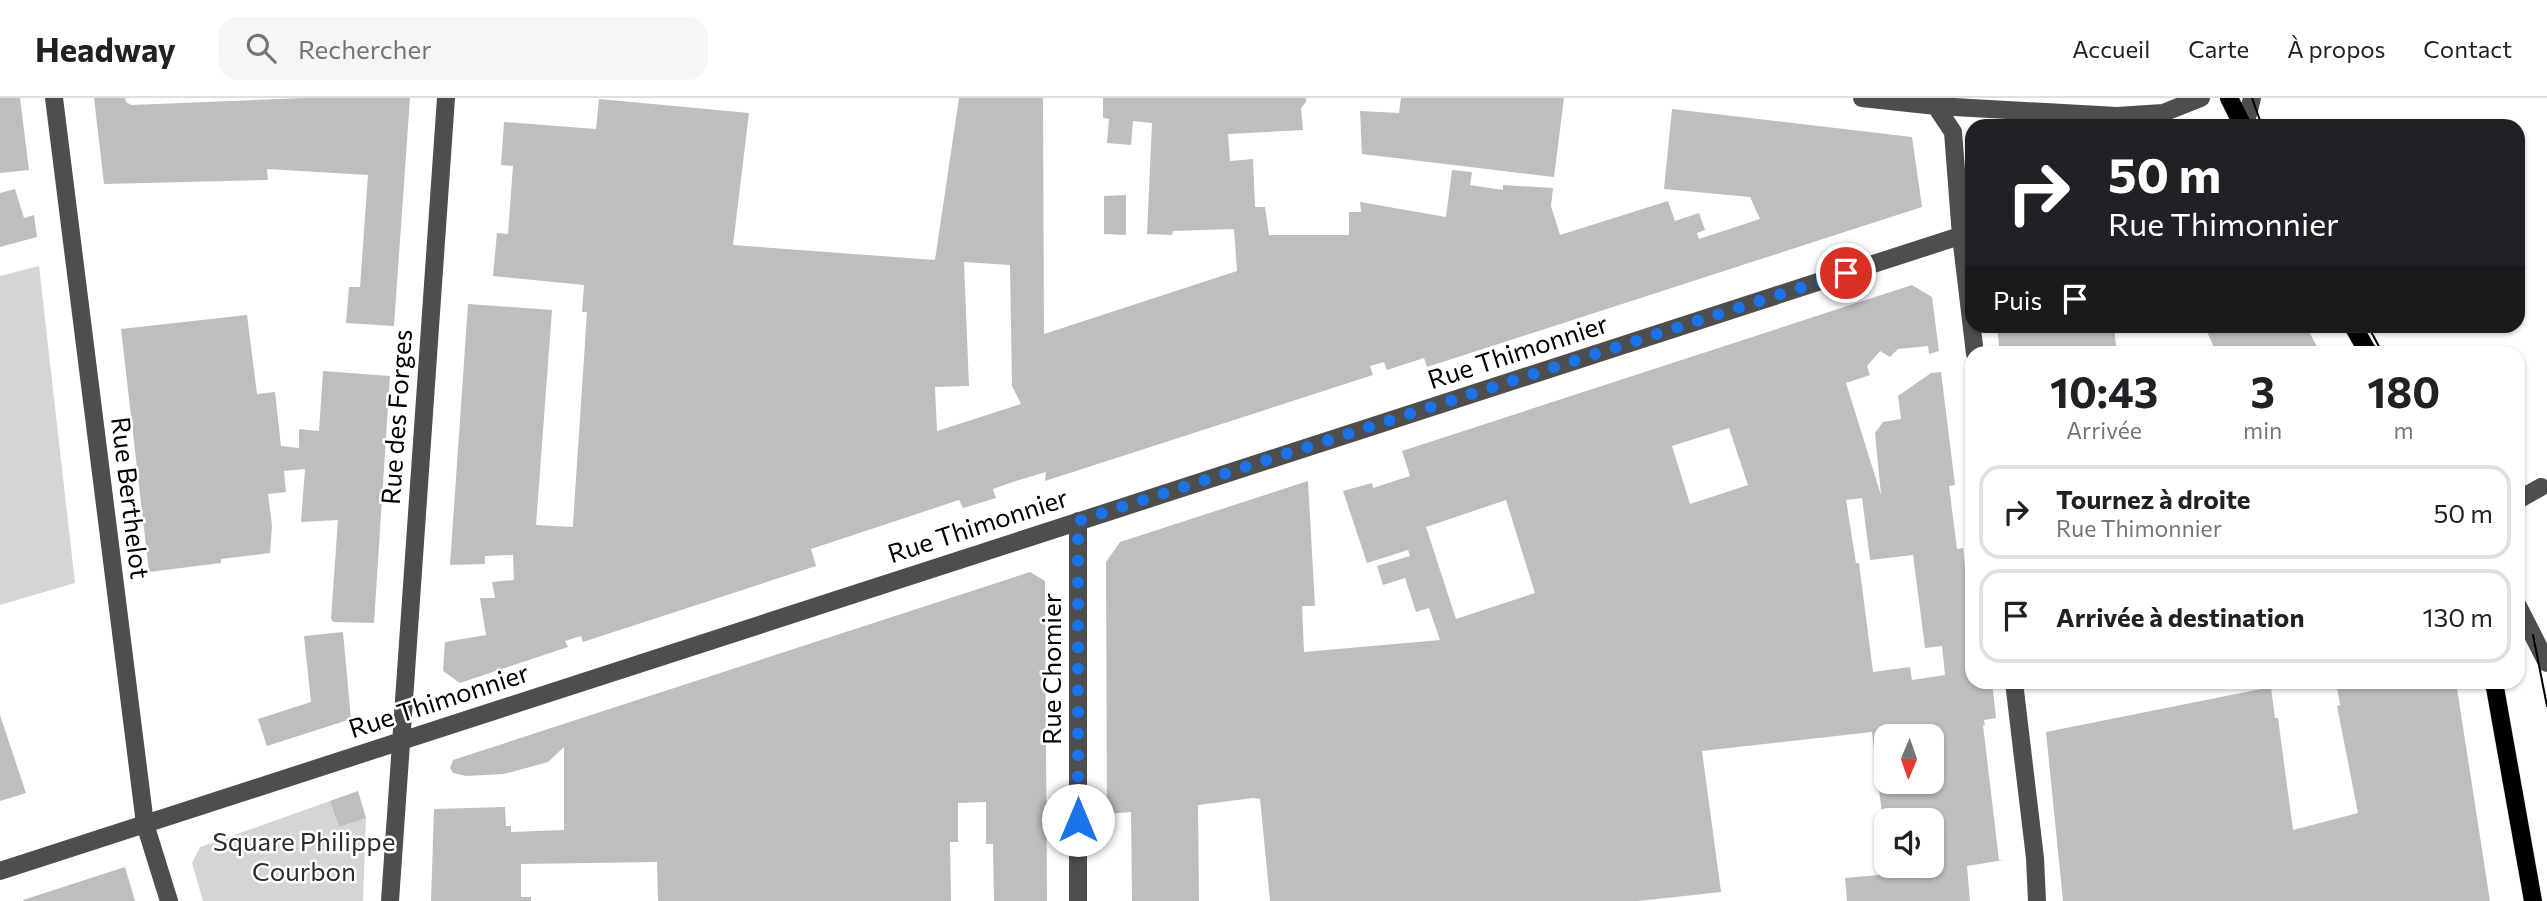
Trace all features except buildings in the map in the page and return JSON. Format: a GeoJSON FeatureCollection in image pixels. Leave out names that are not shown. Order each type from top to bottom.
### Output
{"type":"FeatureCollection","features":[{"type":"Feature","properties":{"kind":"main road"},"geometry":{"type":"LineString","coordinates":[[2229,98],[2240,119]]}},
{"type":"Feature","properties":{"kind":"main road"},"geometry":{"type":"LineString","coordinates":[[2495,689],[2533,901]]}},
{"type":"Feature","properties":{"kind":"street","name":"Rue Berthelot"},"geometry":{"type":"LineString","coordinates":[[54,98],[145,824],[169,901]]}},
{"type":"Feature","properties":{"kind":"street","name":"Rue des Forges"},"geometry":{"type":"LineString","coordinates":[[390,901],[446,98]]}},
{"type":"Feature","properties":{"kind":"street"},"geometry":{"type":"LineString","coordinates":[[1862,98],[2117,116],[2163,113],[2201,98]]}},
{"type":"Feature","properties":{"kind":"street"},"geometry":{"type":"LineString","coordinates":[[2246,119],[2252,98]]}},
{"type":"Feature","properties":{"kind":"street"},"geometry":{"type":"LineString","coordinates":[[1933,102],[1953,132],[1965,219]]}},
{"type":"Feature","properties":{"kind":"street","name":"Rue Thimonnier"},"geometry":{"type":"LineString","coordinates":[[0,871],[1965,235]]}},
{"type":"Feature","properties":{"kind":"street"},"geometry":{"type":"LineString","coordinates":[[2525,496],[2542,487]]}},
{"type":"Feature","properties":{"kind":"street","name":"Rue Chomier"},"geometry":{"type":"LineString","coordinates":[[1077,901],[1078,521]]}},
{"type":"Feature","properties":{"kind":"street"},"geometry":{"type":"LineString","coordinates":[[2525,620],[2547,663]]}},
{"type":"Feature","properties":{"kind":"street"},"geometry":{"type":"LineString","coordinates":[[2015,689],[2035,858],[2037,901]]}},
{"type":"Feature","properties":{"kind":"green space"},"geometry":{"type":"Polygon","coordinates":[[[39,266],[75,583],[0,605],[0,276],[39,266]]]}},
{"type":"Feature","properties":{"kind":"green space","name":"Square Philippe Courbon"},"geometry":{"type":"Polygon","coordinates":[[[330,801],[339,827],[366,818],[363,901],[203,901],[192,863],[200,847],[330,801]]]}},
{"type":"Feature","properties":{"kind":"tram line"},"geometry":{"type":"LineString","coordinates":[[2252,98],[2260,119]]}},
{"type":"Feature","properties":{"kind":"tram line"},"geometry":{"type":"LineString","coordinates":[[2372,333],[2379,346]]}},
{"type":"Feature","properties":{"kind":"tram line"},"geometry":{"type":"LineString","coordinates":[[2533,635],[2547,706]]}},
{"type":"Feature","properties":{"kind":"route"},"geometry":{"type":"LineString","coordinates":[[1078,820],[1078,521],[1846,273]]}}]}
